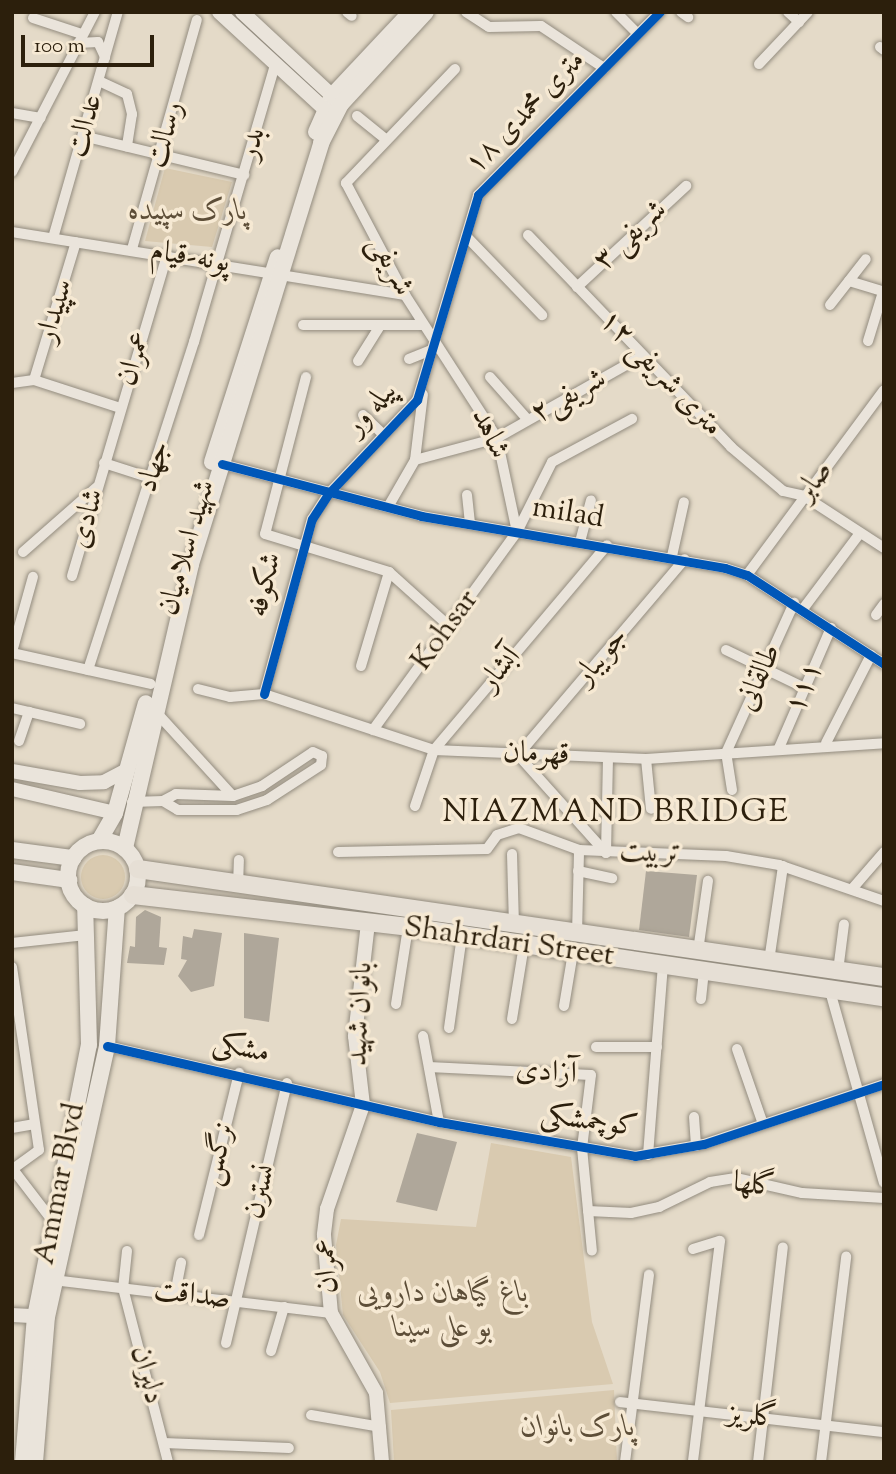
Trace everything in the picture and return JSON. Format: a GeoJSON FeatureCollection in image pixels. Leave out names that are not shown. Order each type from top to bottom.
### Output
{"type":"FeatureCollection","features":[{"type":"Feature","properties":{"kind":"main road"},"geometry":{"type":"LineString","coordinates":[[332,106],[411,12]]}},
{"type":"Feature","properties":{"kind":"main road"},"geometry":{"type":"LineString","coordinates":[[332,106],[426,12]]}},
{"type":"Feature","properties":{"kind":"main road","name":"شهید اسلامیان"},"geometry":{"type":"LineString","coordinates":[[99,841],[115,813],[128,769],[189,533],[332,106]]}},
{"type":"Feature","properties":{"kind":"main road","name":"شهید اسلامیان"},"geometry":{"type":"LineString","coordinates":[[125,848],[132,802],[155,711],[222,464],[278,273]]}},
{"type":"Feature","properties":{"kind":"main road"},"geometry":{"type":"LineString","coordinates":[[12,850],[74,858],[99,841],[125,848],[138,869],[132,895],[117,908],[85,906],[69,880],[74,858]]}},
{"type":"Feature","properties":{"kind":"main road","name":"Shahrdari Street"},"geometry":{"type":"LineString","coordinates":[[138,869],[238,886],[884,977]]}},
{"type":"Feature","properties":{"kind":"main road"},"geometry":{"type":"LineString","coordinates":[[12,872],[69,880]]}},
{"type":"Feature","properties":{"kind":"main road","name":"Shahrdari Street"},"geometry":{"type":"LineString","coordinates":[[132,895],[408,927],[884,997]]}},
{"type":"Feature","properties":{"kind":"main road","name":"Ammar Blvd"},"geometry":{"type":"LineString","coordinates":[[23,1462],[19,1427],[41,1317],[54,1223],[89,1045],[85,906]]}},
{"type":"Feature","properties":{"kind":"main road","name":"Ammar Blvd"},"geometry":{"type":"LineString","coordinates":[[35,1462],[41,1317],[54,1280],[107,1046],[117,908]]}},
{"type":"Feature","properties":{"kind":"street"},"geometry":{"type":"LineString","coordinates":[[12,172],[95,12]]}},
{"type":"Feature","properties":{"kind":"street","name":"عدالت"},"geometry":{"type":"LineString","coordinates":[[53,239],[118,12]]}},
{"type":"Feature","properties":{"kind":"street"},"geometry":{"type":"LineString","coordinates":[[219,12],[275,65],[332,106]]}},
{"type":"Feature","properties":{"kind":"street"},"geometry":{"type":"LineString","coordinates":[[242,12],[332,106]]}},
{"type":"Feature","properties":{"kind":"street"},"geometry":{"type":"LineString","coordinates":[[466,12],[489,27],[541,26],[604,68]]}},
{"type":"Feature","properties":{"kind":"street"},"geometry":{"type":"LineString","coordinates":[[616,12],[638,34]]}},
{"type":"Feature","properties":{"kind":"street","name":"۱۸ متری محمدی"},"geometry":{"type":"LineString","coordinates":[[436,348],[478,195],[660,12]]}},
{"type":"Feature","properties":{"kind":"street"},"geometry":{"type":"LineString","coordinates":[[788,12],[799,22]]}},
{"type":"Feature","properties":{"kind":"street"},"geometry":{"type":"LineString","coordinates":[[759,64],[808,12]]}},
{"type":"Feature","properties":{"kind":"street"},"geometry":{"type":"LineString","coordinates":[[33,18],[80,38],[98,41],[105,57]]}},
{"type":"Feature","properties":{"kind":"street","name":"رسالت"},"geometry":{"type":"LineString","coordinates":[[132,249],[197,20]]}},
{"type":"Feature","properties":{"kind":"street","name":"بدر"},"geometry":{"type":"LineString","coordinates":[[218,263],[275,65]]}},
{"type":"Feature","properties":{"kind":"street"},"geometry":{"type":"LineString","coordinates":[[356,116],[387,140],[455,68]]}},
{"type":"Feature","properties":{"kind":"street"},"geometry":{"type":"LineString","coordinates":[[99,80],[127,94],[132,114],[127,147]]}},
{"type":"Feature","properties":{"kind":"street"},"geometry":{"type":"LineString","coordinates":[[12,113],[41,118]]}},
{"type":"Feature","properties":{"kind":"street"},"geometry":{"type":"LineString","coordinates":[[83,136],[244,175]]}},
{"type":"Feature","properties":{"kind":"street","name":"شریفی"},"geometry":{"type":"LineString","coordinates":[[387,140],[346,183],[436,348]]}},
{"type":"Feature","properties":{"kind":"street","name":"شریفی ۳"},"geometry":{"type":"LineString","coordinates":[[577,287],[686,186]]}},
{"type":"Feature","properties":{"kind":"street","name":"پونه-قیام"},"geometry":{"type":"LineString","coordinates":[[12,232],[132,249],[405,295]]}},
{"type":"Feature","properties":{"kind":"street","name":"۱۲ متری شریفی"},"geometry":{"type":"LineString","coordinates":[[528,235],[731,447],[783,491],[804,496],[884,548]]}},
{"type":"Feature","properties":{"kind":"street"},"geometry":{"type":"LineString","coordinates":[[466,236],[542,316]]}},
{"type":"Feature","properties":{"kind":"street","name":"سپیدار"},"geometry":{"type":"LineString","coordinates":[[34,380],[76,242]]}},
{"type":"Feature","properties":{"kind":"street","name":"عمران"},"geometry":{"type":"LineString","coordinates":[[104,463],[167,255]]}},
{"type":"Feature","properties":{"kind":"street"},"geometry":{"type":"LineString","coordinates":[[830,305],[866,259]]}},
{"type":"Feature","properties":{"kind":"street","name":"جهاد"},"geometry":{"type":"LineString","coordinates":[[88,670],[218,263]]}},
{"type":"Feature","properties":{"kind":"street"},"geometry":{"type":"LineString","coordinates":[[849,281],[884,292],[868,341]]}},
{"type":"Feature","properties":{"kind":"street"},"geometry":{"type":"LineString","coordinates":[[303,325],[423,326]]}},
{"type":"Feature","properties":{"kind":"street"},"geometry":{"type":"LineString","coordinates":[[358,360],[379,327]]}},
{"type":"Feature","properties":{"kind":"street"},"geometry":{"type":"LineString","coordinates":[[409,359],[436,348]]}},
{"type":"Feature","properties":{"kind":"street","name":"پیله ور"},"geometry":{"type":"LineString","coordinates":[[329,493],[415,404],[436,348]]}},
{"type":"Feature","properties":{"kind":"street","name":"شاهد"},"geometry":{"type":"LineString","coordinates":[[436,348],[497,438],[517,531]]}},
{"type":"Feature","properties":{"kind":"street","name":"شریفی۲"},"geometry":{"type":"LineString","coordinates":[[415,460],[497,438],[642,356]]}},
{"type":"Feature","properties":{"kind":"street"},"geometry":{"type":"LineString","coordinates":[[306,377],[276,479],[265,534],[388,572],[450,627]]}},
{"type":"Feature","properties":{"kind":"street"},"geometry":{"type":"LineString","coordinates":[[490,377],[528,420]]}},
{"type":"Feature","properties":{"kind":"street"},"geometry":{"type":"LineString","coordinates":[[12,383],[34,380],[120,408]]}},
{"type":"Feature","properties":{"kind":"street"},"geometry":{"type":"LineString","coordinates":[[388,507],[415,460],[425,380]]}},
{"type":"Feature","properties":{"kind":"street","name":"صابر"},"geometry":{"type":"LineString","coordinates":[[747,575],[884,390]]}},
{"type":"Feature","properties":{"kind":"street"},"geometry":{"type":"LineString","coordinates":[[363,415],[384,435]]}},
{"type":"Feature","properties":{"kind":"street","name":"Kohsar"},"geometry":{"type":"LineString","coordinates":[[373,730],[517,531],[552,461],[632,419]]}},
{"type":"Feature","properties":{"kind":"street"},"geometry":{"type":"LineString","coordinates":[[104,463],[151,478]]}},
{"type":"Feature","properties":{"kind":"street","name":"شادی"},"geometry":{"type":"LineString","coordinates":[[72,576],[104,463]]}},
{"type":"Feature","properties":{"kind":"street","name":"milad"},"geometry":{"type":"LineString","coordinates":[[222,464],[388,507],[470,524],[671,556],[747,575],[884,664]]}},
{"type":"Feature","properties":{"kind":"street"},"geometry":{"type":"LineString","coordinates":[[23,551],[97,486]]}},
{"type":"Feature","properties":{"kind":"street","name":"شکوفه"},"geometry":{"type":"LineString","coordinates":[[264,694],[302,545],[329,493]]}},
{"type":"Feature","properties":{"kind":"street"},"geometry":{"type":"LineString","coordinates":[[467,495],[470,524]]}},
{"type":"Feature","properties":{"kind":"street"},"geometry":{"type":"LineString","coordinates":[[580,542],[591,500]]}},
{"type":"Feature","properties":{"kind":"street"},"geometry":{"type":"LineString","coordinates":[[671,556],[684,502]]}},
{"type":"Feature","properties":{"kind":"street","name":"طالقانی"},"geometry":{"type":"LineString","coordinates":[[726,753],[765,667],[798,606],[860,533]]}},
{"type":"Feature","properties":{"kind":"street","name":"آبشار"},"geometry":{"type":"LineString","coordinates":[[415,806],[434,750],[607,545]]}},
{"type":"Feature","properties":{"kind":"street","name":"جویبار"},"geometry":{"type":"LineString","coordinates":[[518,755],[685,559]]}},
{"type":"Feature","properties":{"kind":"street"},"geometry":{"type":"LineString","coordinates":[[362,666],[388,572]]}},
{"type":"Feature","properties":{"kind":"street"},"geometry":{"type":"LineString","coordinates":[[33,577],[12,652],[151,684]]}},
{"type":"Feature","properties":{"kind":"street"},"geometry":{"type":"LineString","coordinates":[[876,615],[884,604]]}},
{"type":"Feature","properties":{"kind":"street","name":"۱۱۱"},"geometry":{"type":"LineString","coordinates":[[779,748],[831,628]]}},
{"type":"Feature","properties":{"kind":"street"},"geometry":{"type":"LineString","coordinates":[[726,650],[805,688]]}},
{"type":"Feature","properties":{"kind":"street"},"geometry":{"type":"LineString","coordinates":[[826,743],[871,655]]}},
{"type":"Feature","properties":{"kind":"street","name":"قهرمان"},"geometry":{"type":"LineString","coordinates":[[198,689],[230,697],[264,694],[434,750],[646,759],[826,743],[884,743]]}},
{"type":"Feature","properties":{"kind":"street"},"geometry":{"type":"LineString","coordinates":[[12,708],[80,724]]}},
{"type":"Feature","properties":{"kind":"street"},"geometry":{"type":"LineString","coordinates":[[155,711],[233,796]]}},
{"type":"Feature","properties":{"kind":"street"},"geometry":{"type":"LineString","coordinates":[[19,741],[29,712]]}},
{"type":"Feature","properties":{"kind":"street"},"geometry":{"type":"LineString","coordinates":[[132,802],[163,801],[176,794],[233,796],[262,786],[313,752],[324,760],[281,792],[237,810],[178,810],[163,801]]}},
{"type":"Feature","properties":{"kind":"street"},"geometry":{"type":"LineString","coordinates":[[726,753],[732,790]]}},
{"type":"Feature","properties":{"kind":"street"},"geometry":{"type":"LineString","coordinates":[[518,755],[606,853]]}},
{"type":"Feature","properties":{"kind":"street"},"geometry":{"type":"LineString","coordinates":[[606,853],[608,758]]}},
{"type":"Feature","properties":{"kind":"street"},"geometry":{"type":"LineString","coordinates":[[646,759],[651,809]]}},
{"type":"Feature","properties":{"kind":"street"},"geometry":{"type":"LineString","coordinates":[[12,771],[80,783],[104,782],[128,769]]}},
{"type":"Feature","properties":{"kind":"street"},"geometry":{"type":"LineString","coordinates":[[77,802],[80,783]]}},
{"type":"Feature","properties":{"kind":"street"},"geometry":{"type":"LineString","coordinates":[[12,789],[115,813]]}},
{"type":"Feature","properties":{"kind":"street","name":"تربیت"},"geometry":{"type":"LineString","coordinates":[[338,852],[486,849],[497,835],[519,828],[579,850],[726,856],[783,866],[884,901]]}},
{"type":"Feature","properties":{"kind":"street"},"geometry":{"type":"LineString","coordinates":[[577,933],[579,850]]}},
{"type":"Feature","properties":{"kind":"street"},"geometry":{"type":"LineString","coordinates":[[852,888],[884,852]]}},
{"type":"Feature","properties":{"kind":"street"},"geometry":{"type":"LineString","coordinates":[[512,854],[514,925]]}},
{"type":"Feature","properties":{"kind":"street"},"geometry":{"type":"LineString","coordinates":[[238,886],[239,860]]}},
{"type":"Feature","properties":{"kind":"street"},"geometry":{"type":"LineString","coordinates":[[768,961],[783,866]]}},
{"type":"Feature","properties":{"kind":"street"},"geometry":{"type":"LineString","coordinates":[[578,871],[612,878]]}},
{"type":"Feature","properties":{"kind":"street"},"geometry":{"type":"LineString","coordinates":[[698,951],[708,881]]}},
{"type":"Feature","properties":{"kind":"street","name":"بانوان شهید"},"geometry":{"type":"LineString","coordinates":[[363,1105],[355,1036],[368,923]]}},
{"type":"Feature","properties":{"kind":"street"},"geometry":{"type":"LineString","coordinates":[[838,971],[844,923]]}},
{"type":"Feature","properties":{"kind":"street"},"geometry":{"type":"LineString","coordinates":[[397,1004],[408,927]]}},
{"type":"Feature","properties":{"kind":"street"},"geometry":{"type":"LineString","coordinates":[[12,943],[86,935]]}},
{"type":"Feature","properties":{"kind":"street"},"geometry":{"type":"LineString","coordinates":[[449,1028],[462,935]]}},
{"type":"Feature","properties":{"kind":"street"},"geometry":{"type":"LineString","coordinates":[[512,1019],[524,945]]}},
{"type":"Feature","properties":{"kind":"street"},"geometry":{"type":"LineString","coordinates":[[564,1006],[573,952]]}},
{"type":"Feature","properties":{"kind":"street"},"geometry":{"type":"LineString","coordinates":[[648,1155],[663,966]]}},
{"type":"Feature","properties":{"kind":"street"},"geometry":{"type":"LineString","coordinates":[[12,967],[39,1150],[14,1167],[54,1223]]}},
{"type":"Feature","properties":{"kind":"street"},"geometry":{"type":"LineString","coordinates":[[701,999],[704,972]]}},
{"type":"Feature","properties":{"kind":"street"},"geometry":{"type":"LineString","coordinates":[[830,990],[884,1183]]}},
{"type":"Feature","properties":{"kind":"street"},"geometry":{"type":"LineString","coordinates":[[423,1036],[439,1122]]}},
{"type":"Feature","properties":{"kind":"street","name":"مشکی"},"geometry":{"type":"LineString","coordinates":[[107,1046],[287,1083],[363,1105]]}},
{"type":"Feature","properties":{"kind":"street"},"geometry":{"type":"LineString","coordinates":[[596,1047],[657,1047]]}},
{"type":"Feature","properties":{"kind":"street"},"geometry":{"type":"LineString","coordinates":[[737,1049],[763,1124]]}},
{"type":"Feature","properties":{"kind":"street","name":"آزادی"},"geometry":{"type":"LineString","coordinates":[[429,1066],[591,1075],[582,1148]]}},
{"type":"Feature","properties":{"kind":"street","name":"نرگس"},"geometry":{"type":"LineString","coordinates":[[198,1235],[239,1073]]}},
{"type":"Feature","properties":{"kind":"street","name":"نسترن"},"geometry":{"type":"LineString","coordinates":[[226,1343],[233,1301],[287,1083]]}},
{"type":"Feature","properties":{"kind":"street","name":"کوچمشکی"},"geometry":{"type":"LineString","coordinates":[[363,1105],[582,1148],[648,1155],[696,1146],[884,1084]]}},
{"type":"Feature","properties":{"kind":"street","name":"عمران"},"geometry":{"type":"LineString","coordinates":[[363,1105],[327,1209],[331,1314],[373,1384],[381,1427],[382,1462]]}},
{"type":"Feature","properties":{"kind":"street"},"geometry":{"type":"LineString","coordinates":[[694,1117],[696,1146]]}},
{"type":"Feature","properties":{"kind":"street"},"geometry":{"type":"LineString","coordinates":[[12,1128],[35,1124]]}},
{"type":"Feature","properties":{"kind":"street"},"geometry":{"type":"LineString","coordinates":[[582,1148],[592,1251]]}},
{"type":"Feature","properties":{"kind":"street","name":"گلها"},"geometry":{"type":"LineString","coordinates":[[588,1211],[631,1213],[659,1207],[710,1182],[736,1178],[802,1193],[884,1198]]}},
{"type":"Feature","properties":{"kind":"street"},"geometry":{"type":"LineString","coordinates":[[693,1249],[720,1241],[693,1462]]}},
{"type":"Feature","properties":{"kind":"street"},"geometry":{"type":"LineString","coordinates":[[758,1462],[783,1247]]}},
{"type":"Feature","properties":{"kind":"street"},"geometry":{"type":"LineString","coordinates":[[123,1288],[127,1251]]}},
{"type":"Feature","properties":{"kind":"street"},"geometry":{"type":"LineString","coordinates":[[821,1462],[846,1257]]}},
{"type":"Feature","properties":{"kind":"street"},"geometry":{"type":"LineString","coordinates":[[175,1294],[181,1263]]}},
{"type":"Feature","properties":{"kind":"street"},"geometry":{"type":"LineString","coordinates":[[625,1462],[649,1275]]}},
{"type":"Feature","properties":{"kind":"street","name":"صداقت"},"geometry":{"type":"LineString","coordinates":[[54,1280],[331,1314]]}},
{"type":"Feature","properties":{"kind":"street","name":"دلیران"},"geometry":{"type":"LineString","coordinates":[[123,1288],[168,1462]]}},
{"type":"Feature","properties":{"kind":"street"},"geometry":{"type":"LineString","coordinates":[[271,1351],[284,1307]]}},
{"type":"Feature","properties":{"kind":"street"},"geometry":{"type":"LineString","coordinates":[[12,1315],[41,1317]]}},
{"type":"Feature","properties":{"kind":"street","name":"گلریز"},"geometry":{"type":"LineString","coordinates":[[620,1402],[884,1432]]}},
{"type":"Feature","properties":{"kind":"street"},"geometry":{"type":"LineString","coordinates":[[311,1415],[381,1427]]}},
{"type":"Feature","properties":{"kind":"street"},"geometry":{"type":"LineString","coordinates":[[164,1443],[289,1448]]}},
{"type":"Feature","properties":{"kind":"green space","name":"پارک سپیده"},"geometry":{"type":"Polygon","coordinates":[[[165,168],[232,182],[212,247],[145,241],[165,168]]]}},
{"type":"Feature","properties":{"kind":"green space"},"geometry":{"type":"Polygon","coordinates":[[[103,855],[119,861],[125,877],[119,893],[103,899],[87,893],[81,877],[87,861],[103,855]]]}},
{"type":"Feature","properties":{"kind":"green space","name":"باغ گیاهان دارویی بو علی سینا"},"geometry":{"type":"Polygon","coordinates":[[[491,1143],[571,1157],[592,1322],[613,1384],[390,1403],[380,1372],[343,1315],[336,1245],[341,1219],[476,1227],[491,1143]]]}},
{"type":"Feature","properties":{"kind":"green space","name":"پارک بانوان"},"geometry":{"type":"Polygon","coordinates":[[[614,1390],[617,1462],[394,1462],[391,1410],[614,1390]]]}},
{"type":"Feature","properties":{"kind":"building"},"geometry":{"type":"Polygon","coordinates":[[[646,871],[697,875],[689,937],[639,930],[646,871]]]}},
{"type":"Feature","properties":{"kind":"building"},"geometry":{"type":"Polygon","coordinates":[[[145,910],[161,917],[159,947],[167,948],[164,965],[127,963],[130,946],[135,947],[136,917],[145,910]]]}},
{"type":"Feature","properties":{"kind":"building"},"geometry":{"type":"Polygon","coordinates":[[[194,929],[222,933],[214,986],[191,992],[178,976],[187,960],[181,959],[183,936],[192,938],[194,929]]]}},
{"type":"Feature","properties":{"kind":"building"},"geometry":{"type":"Polygon","coordinates":[[[244,933],[279,938],[269,1022],[244,1018],[244,933]]]}},
{"type":"Feature","properties":{"kind":"building"},"geometry":{"type":"Polygon","coordinates":[[[417,1133],[457,1142],[437,1211],[396,1202],[417,1133]]]}},
{"type":"Feature","properties":{"kind":"cycle path"},"geometry":{"type":"LineString","coordinates":[[264,694],[312,519],[329,493],[417,400],[478,195],[660,12]]}},
{"type":"Feature","properties":{"kind":"cycle path"},"geometry":{"type":"LineString","coordinates":[[222,464],[421,516],[725,568],[747,575],[884,664]]}},
{"type":"Feature","properties":{"kind":"cycle path"},"geometry":{"type":"LineString","coordinates":[[107,1046],[439,1122],[635,1156],[704,1144],[884,1084]]}},
{"type":"Feature","properties":{"kind":"district","name":"NIAZMAND BRIDGE"},"geometry":{"type":"Point","coordinates":[616,813]}}]}
